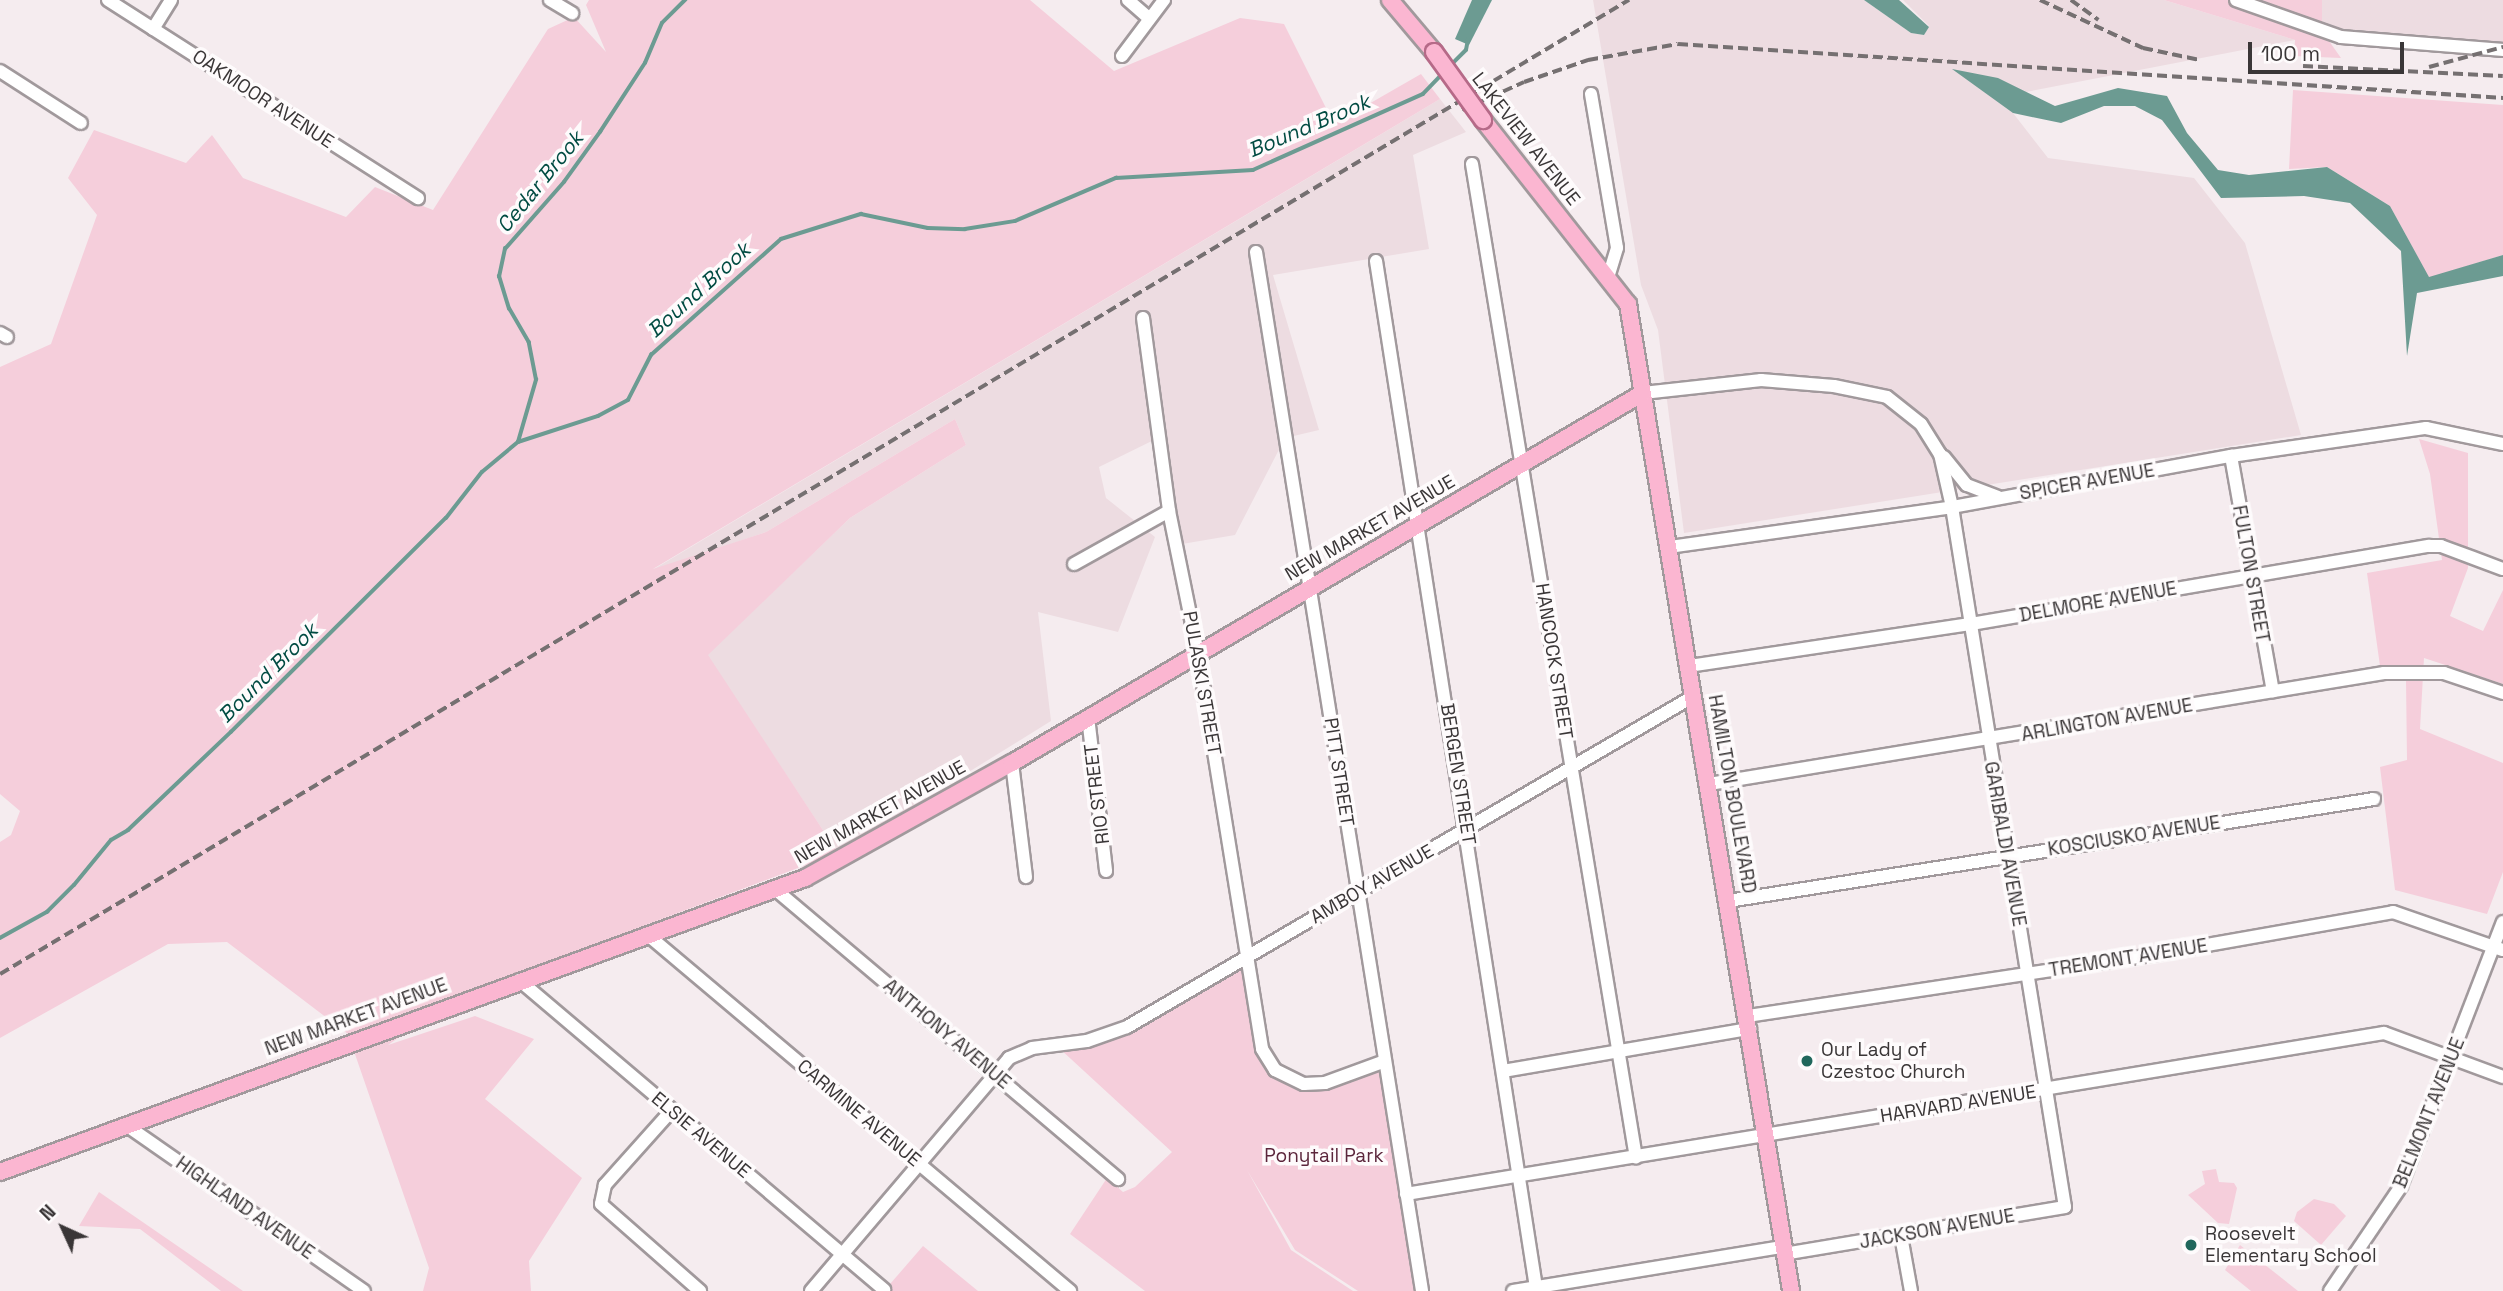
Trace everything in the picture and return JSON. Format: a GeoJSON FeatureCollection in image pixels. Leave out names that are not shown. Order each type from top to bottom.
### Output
{"type":"FeatureCollection","features":[{"type":"Feature","properties":{"kind":"main road","name":"LAKEVIEW AVENUE"},"geometry":{"type":"LineString","coordinates":[[1390,0],[1434,52],[1483,120],[1628,303]]}},
{"type":"Feature","properties":{"kind":"main road","name":"HAMILTON BOULEVARD"},"geometry":{"type":"LineString","coordinates":[[1628,303],[1749,1022],[1791,1291]]}},
{"type":"Feature","properties":{"kind":"main road","name":"NEW MARKET AVENUE"},"geometry":{"type":"LineString","coordinates":[[0,1172],[519,981],[776,890],[848,858],[1643,393]]}},
{"type":"Feature","properties":{"kind":"street","name":"OAKMOOR AVENUE"},"geometry":{"type":"LineString","coordinates":[[108,0],[418,198]]}},
{"type":"Feature","properties":{"kind":"street"},"geometry":{"type":"LineString","coordinates":[[153,29],[171,0]]}},
{"type":"Feature","properties":{"kind":"street"},"geometry":{"type":"LineString","coordinates":[[551,0],[572,13]]}},
{"type":"Feature","properties":{"kind":"street"},"geometry":{"type":"LineString","coordinates":[[1128,0],[1149,18]]}},
{"type":"Feature","properties":{"kind":"street"},"geometry":{"type":"LineString","coordinates":[[1122,56],[1164,0]]}},
{"type":"Feature","properties":{"kind":"street"},"geometry":{"type":"LineString","coordinates":[[2236,0],[2341,37],[2503,50]]}},
{"type":"Feature","properties":{"kind":"street"},"geometry":{"type":"LineString","coordinates":[[0,71],[81,123]]}},
{"type":"Feature","properties":{"kind":"street"},"geometry":{"type":"LineString","coordinates":[[1591,94],[1617,248],[1608,278]]}},
{"type":"Feature","properties":{"kind":"street","name":"HANCOCK STREET"},"geometry":{"type":"LineString","coordinates":[[1472,164],[1636,1157]]}},
{"type":"Feature","properties":{"kind":"street","name":"PITT STREET"},"geometry":{"type":"LineString","coordinates":[[1256,252],[1422,1291]]}},
{"type":"Feature","properties":{"kind":"street","name":"BERGEN STREET"},"geometry":{"type":"LineString","coordinates":[[1376,261],[1467,828],[1536,1288]]}},
{"type":"Feature","properties":{"kind":"street","name":"PULASKI STREET"},"geometry":{"type":"LineString","coordinates":[[1143,318],[1169,511],[1198,653],[1262,1049],[1275,1070],[1304,1084],[1325,1083],[1385,1061]]}},
{"type":"Feature","properties":{"kind":"street"},"geometry":{"type":"LineString","coordinates":[[1643,393],[1739,380],[1834,386],[1887,397],[1921,424],[1940,454],[1967,485],[2001,498]]}},
{"type":"Feature","properties":{"kind":"street","name":"SPICER AVENUE"},"geometry":{"type":"LineString","coordinates":[[1669,547],[1952,507],[2231,456],[2426,428],[2503,444]]}},
{"type":"Feature","properties":{"kind":"street","name":"GARIBALDI AVENUE"},"geometry":{"type":"LineString","coordinates":[[1940,454],[1952,507],[2061,1181]]}},
{"type":"Feature","properties":{"kind":"street","name":"FULTON STREET"},"geometry":{"type":"LineString","coordinates":[[2231,456],[2250,575],[2273,691]]}},
{"type":"Feature","properties":{"kind":"street"},"geometry":{"type":"LineString","coordinates":[[1074,564],[1169,511]]}},
{"type":"Feature","properties":{"kind":"street","name":"DELMORE AVENUE"},"geometry":{"type":"LineString","coordinates":[[1689,666],[1971,624],[2441,545],[2503,569]]}},
{"type":"Feature","properties":{"kind":"street","name":"ARLINGTON AVENUE"},"geometry":{"type":"LineString","coordinates":[[1709,784],[1988,741],[2384,673],[2428,671],[2503,693]]}},
{"type":"Feature","properties":{"kind":"street","name":"AMBOY AVENUE"},"geometry":{"type":"LineString","coordinates":[[811,1291],[993,1074],[1023,1051],[1096,1039],[1160,1008],[1694,696]]}},
{"type":"Feature","properties":{"kind":"street","name":"RIO STREET"},"geometry":{"type":"LineString","coordinates":[[1088,717],[1106,871]]}},
{"type":"Feature","properties":{"kind":"street"},"geometry":{"type":"LineString","coordinates":[[1012,763],[1026,877]]}},
{"type":"Feature","properties":{"kind":"street","name":"KOSCIUSKO AVENUE"},"geometry":{"type":"LineString","coordinates":[[1728,901],[2374,799]]}},
{"type":"Feature","properties":{"kind":"street","name":"ANTHONY AVENUE"},"geometry":{"type":"LineString","coordinates":[[776,890],[1118,1179]]}},
{"type":"Feature","properties":{"kind":"street","name":"TREMONT AVENUE"},"geometry":{"type":"LineString","coordinates":[[1503,1071],[1749,1022],[2393,912],[2498,948]]}},
{"type":"Feature","properties":{"kind":"street","name":"BELMONT AVENUE"},"geometry":{"type":"LineString","coordinates":[[2330,1291],[2401,1186],[2498,948],[2503,922]]}},
{"type":"Feature","properties":{"kind":"street","name":"CARMINE AVENUE"},"geometry":{"type":"LineString","coordinates":[[649,936],[1070,1291]]}},
{"type":"Feature","properties":{"kind":"street","name":"ELSIE AVENUE"},"geometry":{"type":"LineString","coordinates":[[519,981],[884,1290]]}},
{"type":"Feature","properties":{"kind":"street","name":"HARVARD AVENUE"},"geometry":{"type":"LineString","coordinates":[[1406,1194],[1518,1178],[2384,1033],[2503,1077]]}},
{"type":"Feature","properties":{"kind":"street"},"geometry":{"type":"LineString","coordinates":[[672,1110],[608,1181],[601,1197],[604,1209],[700,1291]]}},
{"type":"Feature","properties":{"kind":"street","name":"HIGHLAND AVENUE"},"geometry":{"type":"LineString","coordinates":[[126,1125],[364,1291]]}},
{"type":"Feature","properties":{"kind":"street","name":"JACKSON AVENUE"},"geometry":{"type":"LineString","coordinates":[[1513,1291],[1901,1236],[2064,1207],[2061,1181]]}},
{"type":"Feature","properties":{"kind":"street"},"geometry":{"type":"LineString","coordinates":[[1901,1236],[1911,1291]]}},
{"type":"Feature","properties":{"kind":"shaded area"},"geometry":{"type":"Polygon","coordinates":[[[1472,0],[1492,0],[1469,45],[1455,39],[1472,0]]]}},
{"type":"Feature","properties":{"kind":"shaded area"},"geometry":{"type":"Polygon","coordinates":[[[1593,0],[1864,0],[1911,33],[1924,35],[1929,26],[1903,0],[2164,0],[2295,40],[2026,92],[2013,113],[2048,158],[2194,178],[2245,243],[2301,435],[1684,533],[1658,330],[1641,285],[1593,0]]]}},
{"type":"Feature","properties":{"kind":"shaded area"},"geometry":{"type":"Polygon","coordinates":[[[1864,0],[1899,0],[1929,27],[1924,35],[1911,33],[1864,0]]]}},
{"type":"Feature","properties":{"kind":"shaded area"},"geometry":{"type":"Polygon","coordinates":[[[2322,0],[2503,0],[2503,44],[2322,31],[2322,0]]]}},
{"type":"Feature","properties":{"kind":"shaded area"},"geometry":{"type":"Polygon","coordinates":[[[1952,69],[1998,78],[2055,106],[2118,88],[2167,96],[2187,133],[2218,170],[2249,175],[2327,167],[2390,206],[2429,277],[2503,255],[2503,276],[2417,293],[2407,356],[2401,251],[2350,203],[2304,196],[2221,198],[2162,120],[2135,106],[2104,106],[2061,123],[2013,113],[1952,69]]]}},
{"type":"Feature","properties":{"kind":"shaded area"},"geometry":{"type":"Polygon","coordinates":[[[1440,99],[1466,132],[1413,155],[1429,249],[1273,275],[1319,430],[1285,438],[1235,535],[1182,544],[1164,435],[1099,467],[1106,498],[1155,537],[1118,632],[1038,612],[1051,721],[838,853],[707,655],[850,518],[966,445],[955,419],[766,532],[649,572],[1440,99]]]}},
{"type":"Feature","properties":{"kind":"green space"},"geometry":{"type":"Polygon","coordinates":[[[589,0],[1030,0],[1114,71],[1240,18],[1284,24],[1334,124],[1421,74],[1440,99],[653,569],[766,532],[955,419],[966,445],[850,518],[708,655],[838,853],[461,994],[388,1045],[475,1016],[534,1039],[485,1099],[582,1178],[529,1261],[531,1291],[423,1291],[429,1268],[348,1034],[227,942],[168,944],[0,1038],[0,842],[11,835],[20,811],[0,794],[0,367],[51,344],[97,215],[68,178],[94,130],[186,163],[212,135],[243,178],[346,217],[375,187],[433,210],[548,29],[574,17],[606,52],[586,5],[589,0]]]}},
{"type":"Feature","properties":{"kind":"green space"},"geometry":{"type":"Polygon","coordinates":[[[2164,0],[2322,0],[2322,31],[2341,58],[2294,56],[2295,40],[2164,0]]]}},
{"type":"Feature","properties":{"kind":"green space"},"geometry":{"type":"Polygon","coordinates":[[[2293,90],[2503,105],[2503,255],[2429,278],[2390,206],[2327,167],[2289,169],[2293,90]]]}},
{"type":"Feature","properties":{"kind":"green space"},"geometry":{"type":"Polygon","coordinates":[[[2419,439],[2468,453],[2468,568],[2450,616],[2483,631],[2503,590],[2503,684],[2424,658],[2420,729],[2503,763],[2503,872],[2487,914],[2395,890],[2380,767],[2407,760],[2406,680],[2380,666],[2367,573],[2442,560],[2430,474],[2419,439]]]}},
{"type":"Feature","properties":{"kind":"green space","name":"Ponytail Park"},"geometry":{"type":"Polygon","coordinates":[[[1247,958],[1266,1060],[1308,1085],[1382,1057],[1420,1291],[1358,1291],[1295,1250],[1247,1170],[1291,1250],[1353,1291],[1145,1291],[1070,1234],[1107,1178],[1123,1192],[1135,1187],[1172,1152],[1059,1048],[1148,1016],[1247,958]]]}},
{"type":"Feature","properties":{"kind":"green space"},"geometry":{"type":"Polygon","coordinates":[[[2216,1169],[2219,1182],[2234,1183],[2237,1188],[2229,1224],[2218,1223],[2188,1195],[2205,1184],[2202,1171],[2216,1169]]]}},
{"type":"Feature","properties":{"kind":"green space"},"geometry":{"type":"Polygon","coordinates":[[[99,1192],[243,1291],[221,1291],[140,1229],[79,1226],[99,1192]]]}},
{"type":"Feature","properties":{"kind":"green space"},"geometry":{"type":"Polygon","coordinates":[[[2314,1199],[2334,1204],[2346,1216],[2321,1245],[2294,1221],[2297,1212],[2314,1199]]]}},
{"type":"Feature","properties":{"kind":"green space"},"geometry":{"type":"Polygon","coordinates":[[[2240,1245],[2298,1291],[2251,1291],[2225,1270],[2240,1245]]]}},
{"type":"Feature","properties":{"kind":"green space"},"geometry":{"type":"Polygon","coordinates":[[[923,1246],[978,1291],[884,1291],[923,1246]]]}},
{"type":"Feature","properties":{"kind":"waterway","name":"Cedar Brook"},"geometry":{"type":"LineString","coordinates":[[518,442],[536,380],[529,343],[509,309],[499,277],[505,249],[564,182],[645,63],[662,23],[685,0]]}},
{"type":"Feature","properties":{"kind":"waterway","name":"Bound Brook"},"geometry":{"type":"LineString","coordinates":[[1451,65],[1466,50],[1468,40]]}},
{"type":"Feature","properties":{"kind":"waterway","name":"Bound Brook"},"geometry":{"type":"LineString","coordinates":[[0,938],[47,912],[74,885],[111,840],[128,830],[231,732],[446,518],[482,472],[518,442],[598,416],[628,400],[651,355],[781,239],[861,214],[928,228],[965,229],[1015,221],[1116,178],[1253,170],[1423,94],[1443,73]]}},
{"type":"Feature","properties":{"kind":"railway"},"geometry":{"type":"LineString","coordinates":[[0,974],[1629,0]]}},
{"type":"Feature","properties":{"kind":"railway"},"geometry":{"type":"LineString","coordinates":[[2040,0],[2143,48],[2200,60]]}},
{"type":"Feature","properties":{"kind":"railway"},"geometry":{"type":"LineString","coordinates":[[2071,0],[2099,20]]}},
{"type":"Feature","properties":{"kind":"railway"},"geometry":{"type":"LineString","coordinates":[[1462,110],[1524,82],[1588,60],[1678,44],[2503,98]]}},
{"type":"Feature","properties":{"kind":"railway"},"geometry":{"type":"LineString","coordinates":[[2429,67],[2503,47]]}},
{"type":"Feature","properties":{"kind":"railway"},"geometry":{"type":"LineString","coordinates":[[2303,66],[2503,76]]}},
{"type":"Feature","properties":{"kind":"place","name":"Our Lady of Czestoc Church"},"geometry":{"type":"Point","coordinates":[1807,1061]}},
{"type":"Feature","properties":{"kind":"place","name":"Roosevelt Elementary School"},"geometry":{"type":"Point","coordinates":[2191,1245]}}]}
